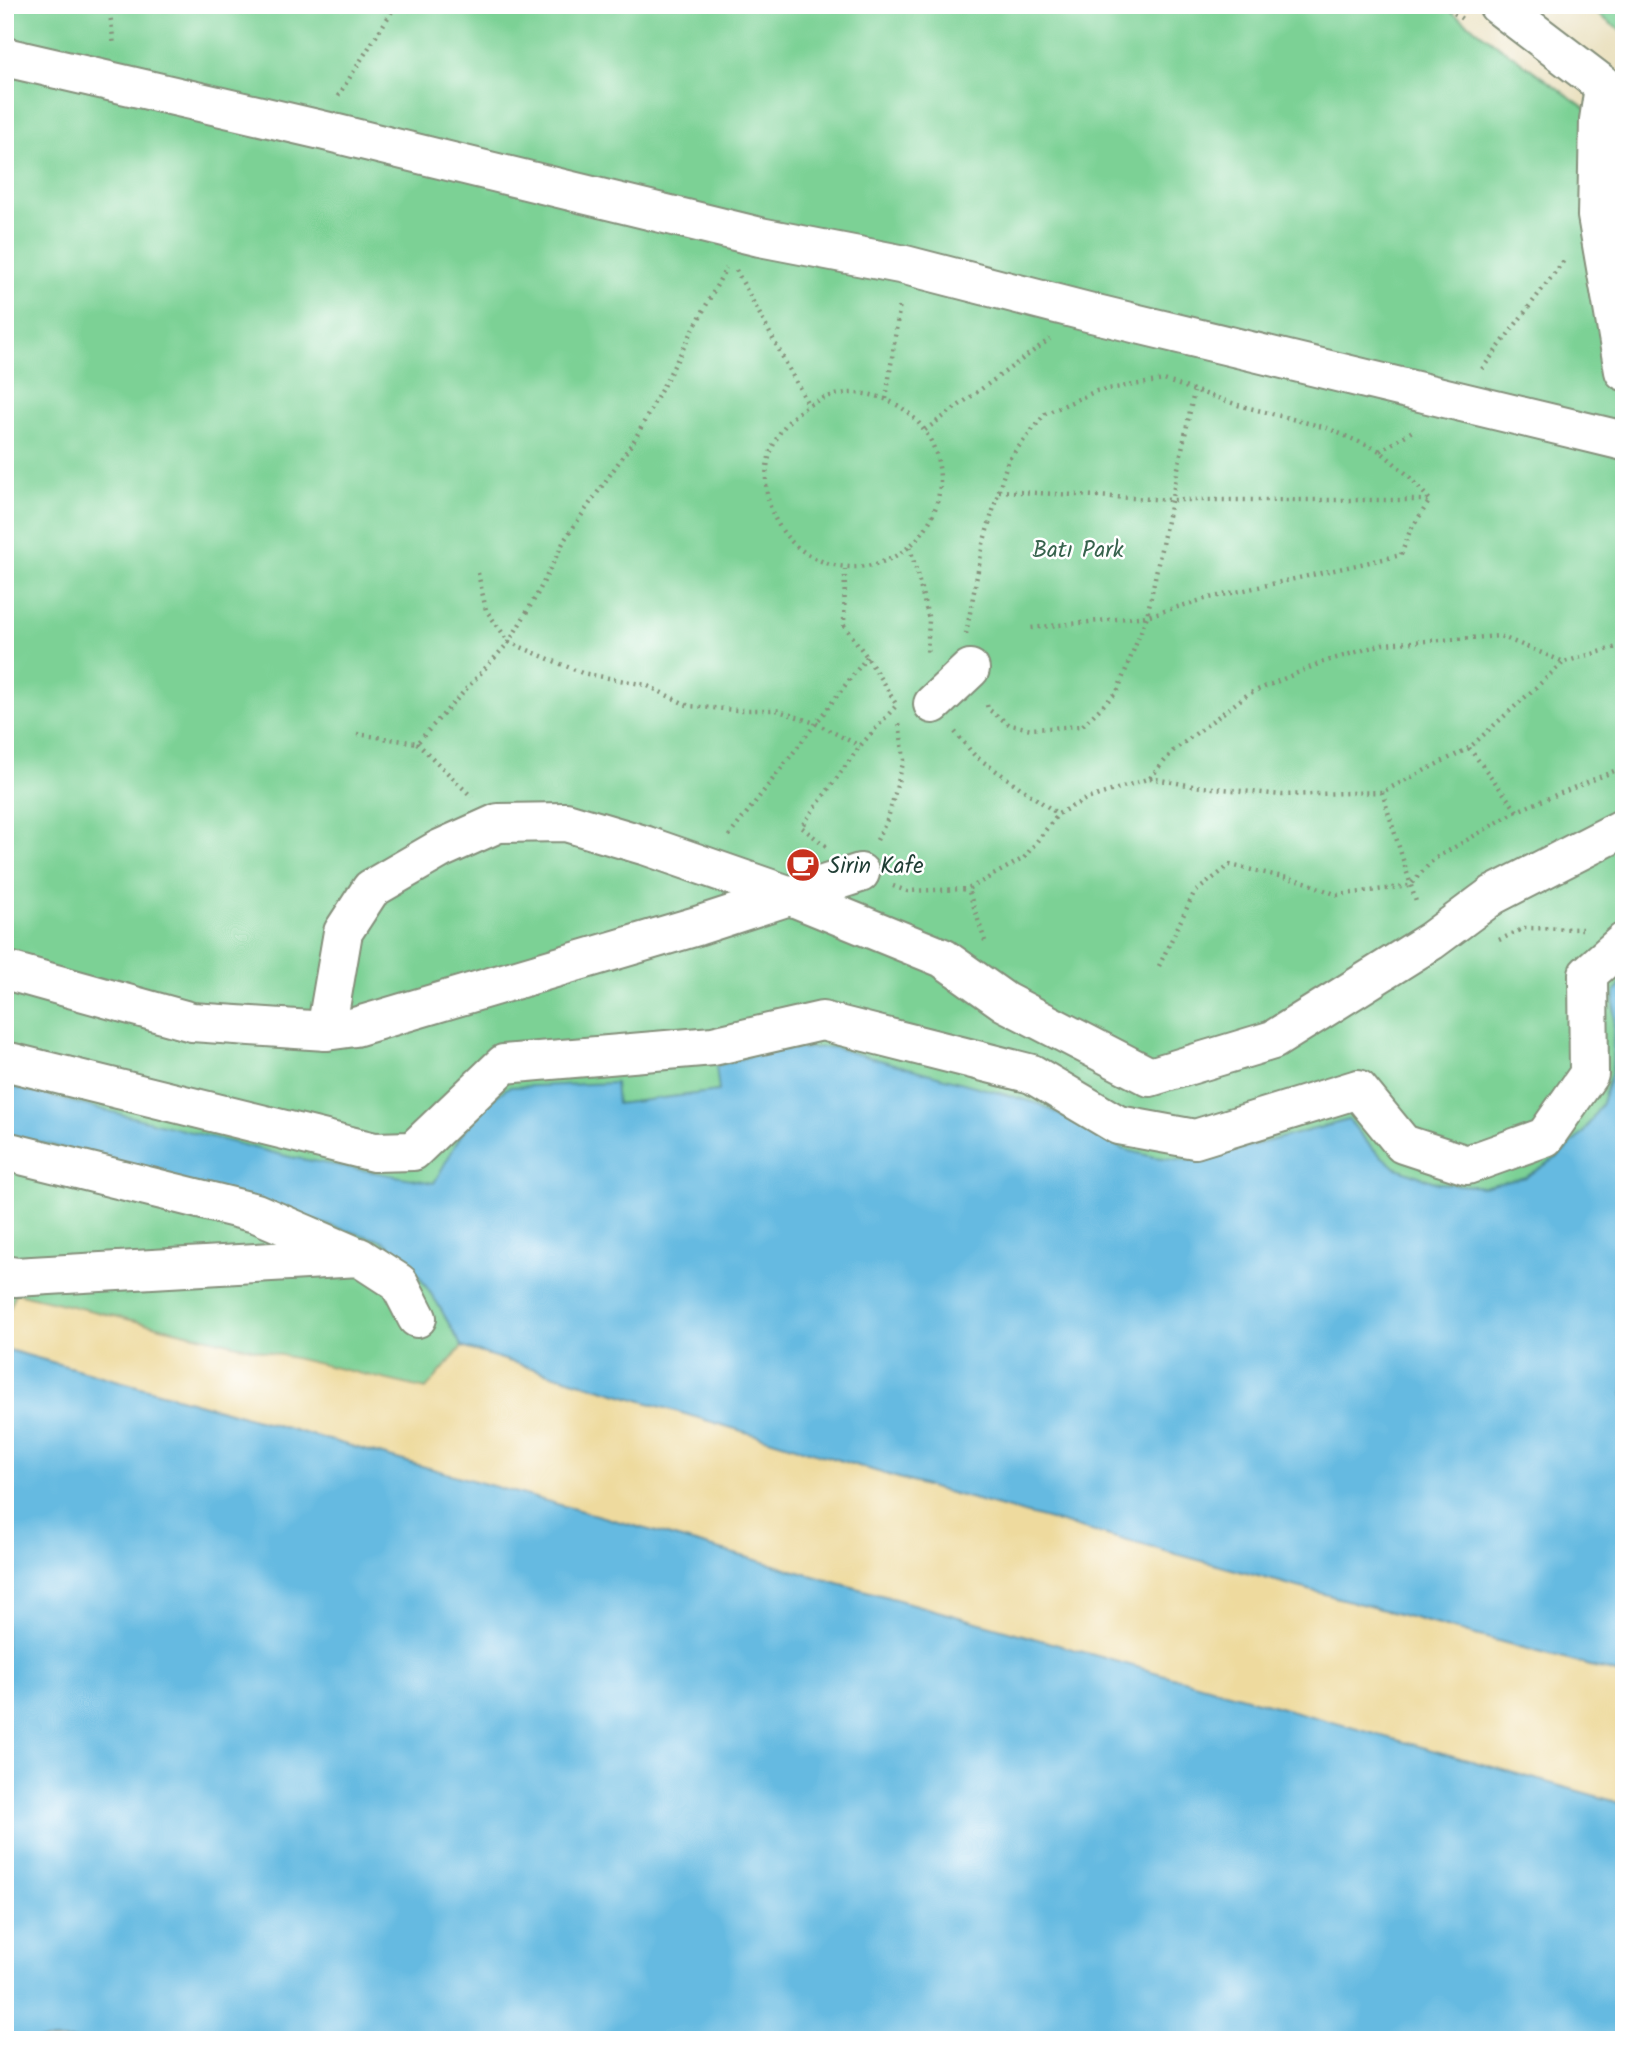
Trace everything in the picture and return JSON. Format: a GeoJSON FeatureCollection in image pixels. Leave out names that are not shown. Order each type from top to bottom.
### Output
{"type":"FeatureCollection","features":[{"type":"Feature","properties":{"kind":"street"},"geometry":{"type":"LineString","coordinates":[[1497,5],[1617,95],[1599,120],[1597,216],[1624,371]]}},
{"type":"Feature","properties":{"kind":"street"},"geometry":{"type":"LineString","coordinates":[[5,57],[317,129],[760,237],[905,265],[1088,312],[1624,441]]}},
{"type":"Feature","properties":{"kind":"street"},"geometry":{"type":"LineString","coordinates":[[916,697],[970,669]]}},
{"type":"Feature","properties":{"kind":"street"},"geometry":{"type":"LineString","coordinates":[[326,1031],[343,932],[371,889],[440,849],[499,823],[566,822],[788,895],[943,958],[1005,1002],[1150,1077],[1273,1040],[1431,941],[1493,895],[1624,828]]}},
{"type":"Feature","properties":{"kind":"street"},"geometry":{"type":"LineString","coordinates":[[5,970],[192,1022],[326,1031],[355,1027],[671,934],[860,873]]}},
{"type":"Feature","properties":{"kind":"street"},"geometry":{"type":"LineString","coordinates":[[5,1061],[374,1152],[413,1151],[504,1064],[713,1046],[822,1021],[1032,1074],[1118,1125],[1195,1139],[1358,1089],[1403,1144],[1467,1165],[1545,1137],[1589,1074],[1588,974],[1623,942]]}},
{"type":"Feature","properties":{"kind":"street"},"geometry":{"type":"LineString","coordinates":[[5,1151],[256,1213],[359,1257],[399,1283],[417,1318]]}},
{"type":"Feature","properties":{"kind":"street"},"geometry":{"type":"LineString","coordinates":[[5,1275],[15,1277],[359,1257]]}},
{"type":"Feature","properties":{"kind":"path"},"geometry":{"type":"LineString","coordinates":[[317,129],[396,5]]}},
{"type":"Feature","properties":{"kind":"path"},"geometry":{"type":"LineString","coordinates":[[1380,452],[1457,402],[1597,216]]}},
{"type":"Feature","properties":{"kind":"path"},"geometry":{"type":"LineString","coordinates":[[418,743],[509,642],[565,539],[635,439],[730,260],[808,404]]}},
{"type":"Feature","properties":{"kind":"path"},"geometry":{"type":"LineString","coordinates":[[886,399],[905,265]]}},
{"type":"Feature","properties":{"kind":"path"},"geometry":{"type":"LineString","coordinates":[[925,430],[1088,312]]}},
{"type":"Feature","properties":{"kind":"path"},"geometry":{"type":"LineString","coordinates":[[1194,391],[1147,616],[1116,692],[1082,726],[1032,729],[1010,725],[988,709],[970,669],[966,637],[983,544],[1008,460],[1045,414],[1096,391],[1164,380],[1327,428],[1380,452],[1409,476],[1430,500]]}},
{"type":"Feature","properties":{"kind":"path"},"geometry":{"type":"LineString","coordinates":[[846,393],[886,399],[907,412],[925,430],[938,459],[940,491],[930,522],[910,547],[880,564],[845,569],[803,553],[774,521],[766,488],[764,478],[776,435],[808,404],[846,393]]}},
{"type":"Feature","properties":{"kind":"path"},"geometry":{"type":"LineString","coordinates":[[999,491],[1172,500],[1430,500]]}},
{"type":"Feature","properties":{"kind":"path"},"geometry":{"type":"LineString","coordinates":[[1031,628],[1147,616],[1205,599],[1401,555],[1410,531],[1430,500]]}},
{"type":"Feature","properties":{"kind":"path"},"geometry":{"type":"LineString","coordinates":[[860,873],[888,818],[928,652],[929,620],[910,547]]}},
{"type":"Feature","properties":{"kind":"path"},"geometry":{"type":"LineString","coordinates":[[845,569],[844,625],[867,657],[916,697],[975,756],[1058,814]]}},
{"type":"Feature","properties":{"kind":"path"},"geometry":{"type":"LineString","coordinates":[[478,573],[486,610],[509,642],[582,673],[646,685],[689,706],[776,710],[816,723],[860,746]]}},
{"type":"Feature","properties":{"kind":"path"},"geometry":{"type":"LineString","coordinates":[[1150,778],[1174,750],[1248,694],[1323,662],[1383,644],[1500,636],[1564,662]]}},
{"type":"Feature","properties":{"kind":"path"},"geometry":{"type":"LineString","coordinates":[[916,697],[860,746],[801,827],[860,873],[907,891],[968,889],[1024,858],[1058,814],[1084,800],[1150,778],[1193,786],[1282,794],[1382,792],[1469,748],[1564,662],[1624,645]]}},
{"type":"Feature","properties":{"kind":"path"},"geometry":{"type":"LineString","coordinates":[[706,866],[867,657]]}},
{"type":"Feature","properties":{"kind":"path"},"geometry":{"type":"LineString","coordinates":[[357,734],[418,743],[499,823]]}},
{"type":"Feature","properties":{"kind":"path"},"geometry":{"type":"LineString","coordinates":[[1469,748],[1517,811]]}},
{"type":"Feature","properties":{"kind":"path"},"geometry":{"type":"LineString","coordinates":[[1159,965],[1194,892],[1230,865],[1305,881],[1337,895],[1409,886],[1434,859],[1517,811],[1624,767]]}},
{"type":"Feature","properties":{"kind":"path"},"geometry":{"type":"LineString","coordinates":[[1382,792],[1409,886],[1431,941]]}},
{"type":"Feature","properties":{"kind":"path"},"geometry":{"type":"LineString","coordinates":[[968,889],[1005,1002]]}},
{"type":"Feature","properties":{"kind":"path"},"geometry":{"type":"LineString","coordinates":[[1489,945],[1525,928],[1597,929],[1623,942]]}},
{"type":"Feature","properties":{"kind":"green space","name":"Batı Park"},"geometry":{"type":"Polygon","coordinates":[[[5,5],[1442,5],[1624,136],[1624,981],[1615,992],[1612,1071],[1602,1103],[1583,1133],[1558,1157],[1526,1177],[1483,1187],[1437,1183],[1394,1167],[1371,1147],[1349,1120],[1206,1158],[1183,1160],[1153,1157],[1122,1149],[1040,1104],[719,1091],[616,1104],[614,1083],[410,1263],[438,1304],[462,1347],[427,1389],[5,1349],[5,5]]]}},
{"type":"Feature","properties":{"kind":"green space"},"geometry":{"type":"Polygon","coordinates":[[[1585,5],[1624,5],[1624,33],[1585,5]]]}},
{"type":"Feature","properties":{"kind":"sand"},"geometry":{"type":"Polygon","coordinates":[[[16,1293],[426,1389],[462,1347],[932,1488],[1624,1675],[1624,1804],[5,1349],[5,1319],[16,1293]]]}},
{"type":"Feature","properties":{"kind":"water"},"geometry":{"type":"Polygon","coordinates":[[[1624,981],[1624,1675],[932,1488],[462,1347],[438,1304],[410,1263],[383,1241],[51,1145],[5,1135],[5,1085],[290,1157],[434,1183],[461,1135],[489,1101],[509,1087],[615,1083],[617,1104],[719,1091],[716,1066],[771,1050],[832,1047],[1040,1104],[1122,1149],[1153,1157],[1183,1160],[1206,1158],[1349,1120],[1371,1147],[1394,1167],[1437,1183],[1483,1187],[1526,1177],[1558,1157],[1583,1133],[1602,1103],[1612,1071],[1615,992],[1624,981]]]}},
{"type":"Feature","properties":{"kind":"water"},"geometry":{"type":"Polygon","coordinates":[[[5,1349],[1624,1804],[1624,2040],[5,2040],[5,1349]]]}},
{"type":"Feature","properties":{"kind":"place","name":"Sirin Kafe"},"geometry":{"type":"Point","coordinates":[803,865]}}]}
